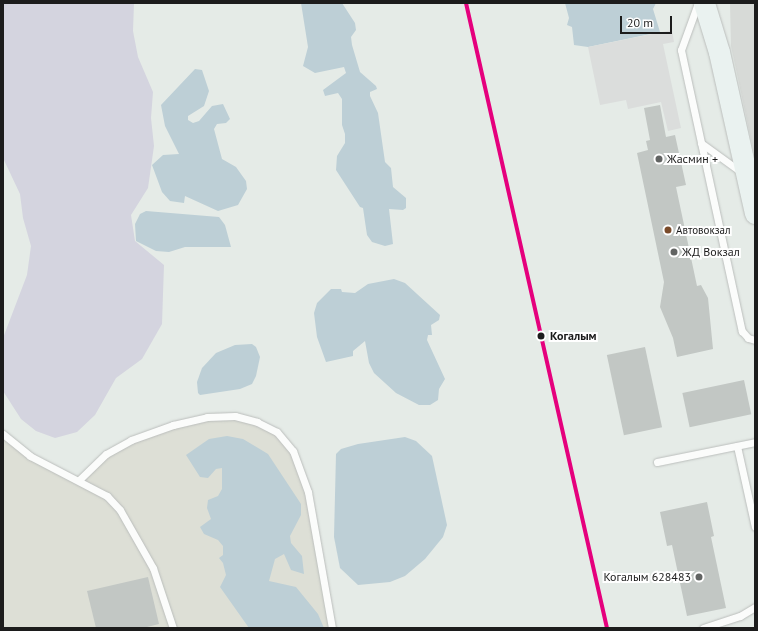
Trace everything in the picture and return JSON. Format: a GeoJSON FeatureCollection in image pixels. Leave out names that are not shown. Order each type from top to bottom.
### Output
{"type":"FeatureCollection","features":[{"type":"Feature","properties":{"kind":"main road"},"geometry":{"type":"LineString","coordinates":[[704,3],[719,52],[755,213]]}},
{"type":"Feature","properties":{"kind":"main road"},"geometry":{"type":"LineString","coordinates":[[715,3],[719,52]]}},
{"type":"Feature","properties":{"kind":"lane"},"geometry":{"type":"LineString","coordinates":[[698,3],[681,50],[742,331],[748,338],[755,340]]}},
{"type":"Feature","properties":{"kind":"lane"},"geometry":{"type":"LineString","coordinates":[[701,143],[746,176]]}},
{"type":"Feature","properties":{"kind":"lane"},"geometry":{"type":"LineString","coordinates":[[79,480],[106,454],[131,440],[173,425],[207,417],[235,416],[257,422],[277,432],[292,451],[308,492],[332,628]]}},
{"type":"Feature","properties":{"kind":"lane"},"geometry":{"type":"LineString","coordinates":[[3,434],[30,456],[79,480],[107,496],[128,523],[153,568],[173,628]]}},
{"type":"Feature","properties":{"kind":"lane"},"geometry":{"type":"LineString","coordinates":[[657,462],[755,442]]}},
{"type":"Feature","properties":{"kind":"lane"},"geometry":{"type":"LineString","coordinates":[[737,446],[755,526]]}},
{"type":"Feature","properties":{"kind":"lane"},"geometry":{"type":"LineString","coordinates":[[703,628],[740,616],[755,607]]}},
{"type":"Feature","properties":{"kind":"shaded area"},"geometry":{"type":"Polygon","coordinates":[[[3,3],[134,3],[133,31],[138,57],[153,92],[151,118],[154,146],[148,188],[131,215],[135,241],[164,265],[162,324],[142,359],[116,378],[95,415],[77,432],[55,438],[36,431],[21,419],[3,391],[3,338],[27,275],[31,246],[23,218],[20,194],[3,158],[3,3]]]}},
{"type":"Feature","properties":{"kind":"shaded area"},"geometry":{"type":"Polygon","coordinates":[[[301,3],[342,3],[355,23],[356,30],[351,37],[360,72],[376,86],[377,89],[370,92],[370,96],[378,113],[385,162],[391,168],[393,187],[406,198],[406,208],[403,210],[389,209],[393,244],[385,246],[372,242],[367,235],[363,208],[360,207],[336,170],[337,156],[345,143],[345,134],[342,125],[342,99],[338,93],[325,96],[323,90],[346,73],[344,67],[315,73],[303,66],[308,47],[301,3]]]}},
{"type":"Feature","properties":{"kind":"shaded area"},"geometry":{"type":"Polygon","coordinates":[[[565,3],[656,3],[653,9],[660,32],[588,47],[574,45],[572,27],[567,25],[569,18],[565,3]]]}},
{"type":"Feature","properties":{"kind":"shaded area"},"geometry":{"type":"Polygon","coordinates":[[[730,3],[755,3],[755,158],[731,46],[730,3]]]}},
{"type":"Feature","properties":{"kind":"shaded area"},"geometry":{"type":"Polygon","coordinates":[[[672,30],[674,42],[663,44],[681,128],[668,131],[661,102],[628,109],[626,100],[600,105],[588,47],[672,30]]]}},
{"type":"Feature","properties":{"kind":"shaded area"},"geometry":{"type":"Polygon","coordinates":[[[195,69],[202,70],[209,91],[204,106],[188,116],[188,120],[193,123],[199,121],[212,106],[223,104],[230,119],[226,123],[217,124],[214,129],[222,159],[236,167],[246,181],[247,189],[238,205],[218,211],[185,196],[184,203],[170,201],[162,192],[152,165],[163,155],[179,154],[165,126],[161,105],[195,69]]]}},
{"type":"Feature","properties":{"kind":"shaded area"},"geometry":{"type":"Polygon","coordinates":[[[146,211],[219,217],[225,225],[231,247],[185,247],[169,252],[156,251],[136,241],[135,224],[140,214],[146,211]]]}},
{"type":"Feature","properties":{"kind":"shaded area"},"geometry":{"type":"Polygon","coordinates":[[[394,279],[405,283],[440,315],[439,320],[431,325],[432,335],[428,335],[427,340],[445,379],[439,389],[438,400],[430,405],[419,405],[396,393],[374,373],[369,363],[365,341],[353,351],[353,356],[326,362],[317,337],[314,313],[317,303],[331,289],[341,289],[342,292],[355,293],[368,284],[394,279]]]}},
{"type":"Feature","properties":{"kind":"shaded area"},"geometry":{"type":"Polygon","coordinates":[[[252,344],[256,347],[260,357],[256,376],[252,384],[240,389],[200,395],[198,393],[197,382],[202,368],[216,353],[235,345],[252,344]]]}},
{"type":"Feature","properties":{"kind":"shaded area"},"geometry":{"type":"Polygon","coordinates":[[[235,416],[277,432],[302,471],[332,628],[3,628],[3,434],[13,444],[79,480],[106,454],[173,425],[235,416]]]}},
{"type":"Feature","properties":{"kind":"shaded area"},"geometry":{"type":"Polygon","coordinates":[[[227,436],[243,439],[268,454],[301,504],[301,515],[290,536],[291,543],[302,556],[304,574],[291,570],[284,554],[275,559],[269,581],[296,587],[318,614],[324,628],[249,628],[220,587],[226,575],[223,563],[219,558],[223,555],[223,546],[218,540],[204,534],[200,527],[211,519],[207,508],[208,500],[218,496],[222,489],[222,468],[216,469],[208,478],[200,477],[186,455],[209,439],[227,436]]]}},
{"type":"Feature","properties":{"kind":"shaded area"},"geometry":{"type":"Polygon","coordinates":[[[405,437],[416,441],[432,456],[447,525],[443,537],[425,559],[405,576],[390,582],[358,585],[340,568],[334,537],[336,454],[341,449],[358,444],[405,437]]]}},
{"type":"Feature","properties":{"kind":"building","name":"ЖД Вокзал"},"geometry":{"type":"Polygon","coordinates":[[[660,105],[666,137],[675,135],[686,185],[676,187],[697,286],[701,285],[708,298],[713,349],[677,357],[673,338],[660,307],[664,282],[637,153],[648,150],[646,141],[650,140],[644,108],[660,105]]]}},
{"type":"Feature","properties":{"kind":"building"},"geometry":{"type":"Polygon","coordinates":[[[645,347],[662,427],[624,435],[607,355],[645,347]]]}},
{"type":"Feature","properties":{"kind":"building"},"geometry":{"type":"Polygon","coordinates":[[[744,380],[751,414],[690,427],[682,393],[744,380]]]}},
{"type":"Feature","properties":{"kind":"building","name":"Когалым 628483"},"geometry":{"type":"Polygon","coordinates":[[[707,502],[714,536],[711,537],[726,608],[687,616],[672,545],[667,546],[660,512],[707,502]]]}},
{"type":"Feature","properties":{"kind":"building"},"geometry":{"type":"Polygon","coordinates":[[[148,577],[159,624],[143,628],[96,628],[87,591],[148,577]]]}},
{"type":"Feature","properties":{"kind":"transit line"},"geometry":{"type":"LineString","coordinates":[[466,3],[607,628]]}},
{"type":"Feature","properties":{"kind":"place","name":"Жасмин +"},"geometry":{"type":"Point","coordinates":[659,159]}},
{"type":"Feature","properties":{"kind":"place","name":"Автовокзал"},"geometry":{"type":"Point","coordinates":[668,230]}},
{"type":"Feature","properties":{"kind":"place","name":"ЖД Вокзал"},"geometry":{"type":"Point","coordinates":[674,252]}},
{"type":"Feature","properties":{"kind":"place","name":"Когалым"},"geometry":{"type":"Point","coordinates":[541,336]}},
{"type":"Feature","properties":{"kind":"place","name":"Когалым 628483"},"geometry":{"type":"Point","coordinates":[699,577]}}]}
